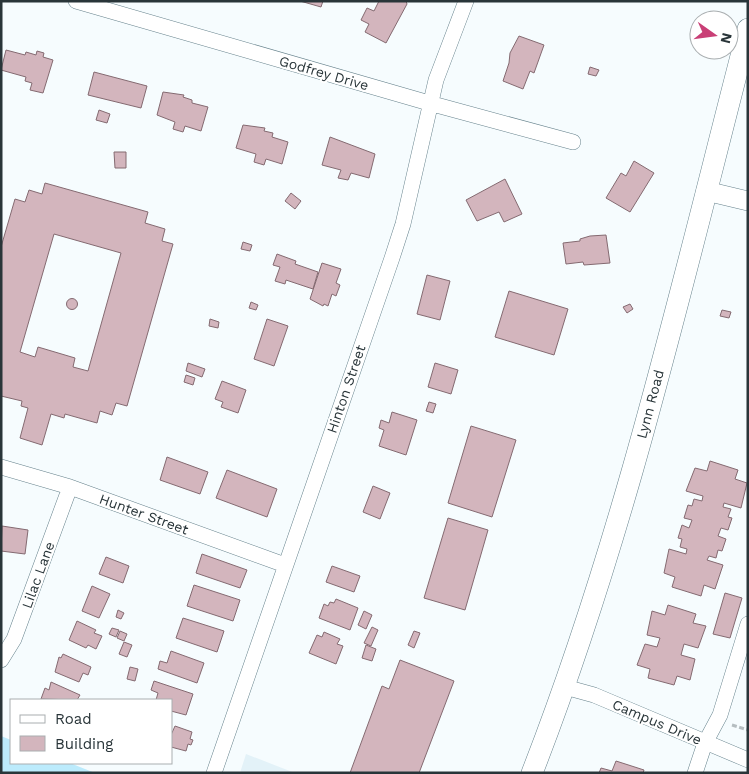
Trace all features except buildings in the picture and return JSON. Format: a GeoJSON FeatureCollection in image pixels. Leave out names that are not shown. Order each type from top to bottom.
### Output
{"type":"FeatureCollection","features":[{"type":"Feature","properties":{"kind":"main road","name":"Lynn Road"},"geometry":{"type":"LineString","coordinates":[[532,773],[565,687],[628,488],[748,30]]}},
{"type":"Feature","properties":{"kind":"street","name":"Godfrey Drive"},"geometry":{"type":"LineString","coordinates":[[76,1],[429,104],[573,142]]}},
{"type":"Feature","properties":{"kind":"street","name":"Hinton Street"},"geometry":{"type":"LineString","coordinates":[[214,773],[403,224],[429,104],[466,1]]}},
{"type":"Feature","properties":{"kind":"street"},"geometry":{"type":"LineString","coordinates":[[706,191],[748,201]]}},
{"type":"Feature","properties":{"kind":"street","name":"Hunter Street"},"geometry":{"type":"LineString","coordinates":[[1,466],[70,487],[285,565]]}},
{"type":"Feature","properties":{"kind":"street","name":"Lilac Lane"},"geometry":{"type":"LineString","coordinates":[[1,660],[14,639],[70,487]]}},
{"type":"Feature","properties":{"kind":"street"},"geometry":{"type":"LineString","coordinates":[[695,773],[705,742],[720,715],[748,624]]}},
{"type":"Feature","properties":{"kind":"street","name":"Campus Drive"},"geometry":{"type":"LineString","coordinates":[[565,687],[594,696],[748,760]]}},
{"type":"Feature","properties":{"kind":"path"},"geometry":{"type":"LineString","coordinates":[[726,723],[748,730]]}},
{"type":"Feature","properties":{"kind":"shaded area"},"geometry":{"type":"Polygon","coordinates":[[[1,736],[10,740],[10,764],[72,764],[95,773],[1,773],[1,736]]]}},
{"type":"Feature","properties":{"kind":"shaded area"},"geometry":{"type":"Polygon","coordinates":[[[246,754],[295,773],[240,773],[246,754]]]}}]}
